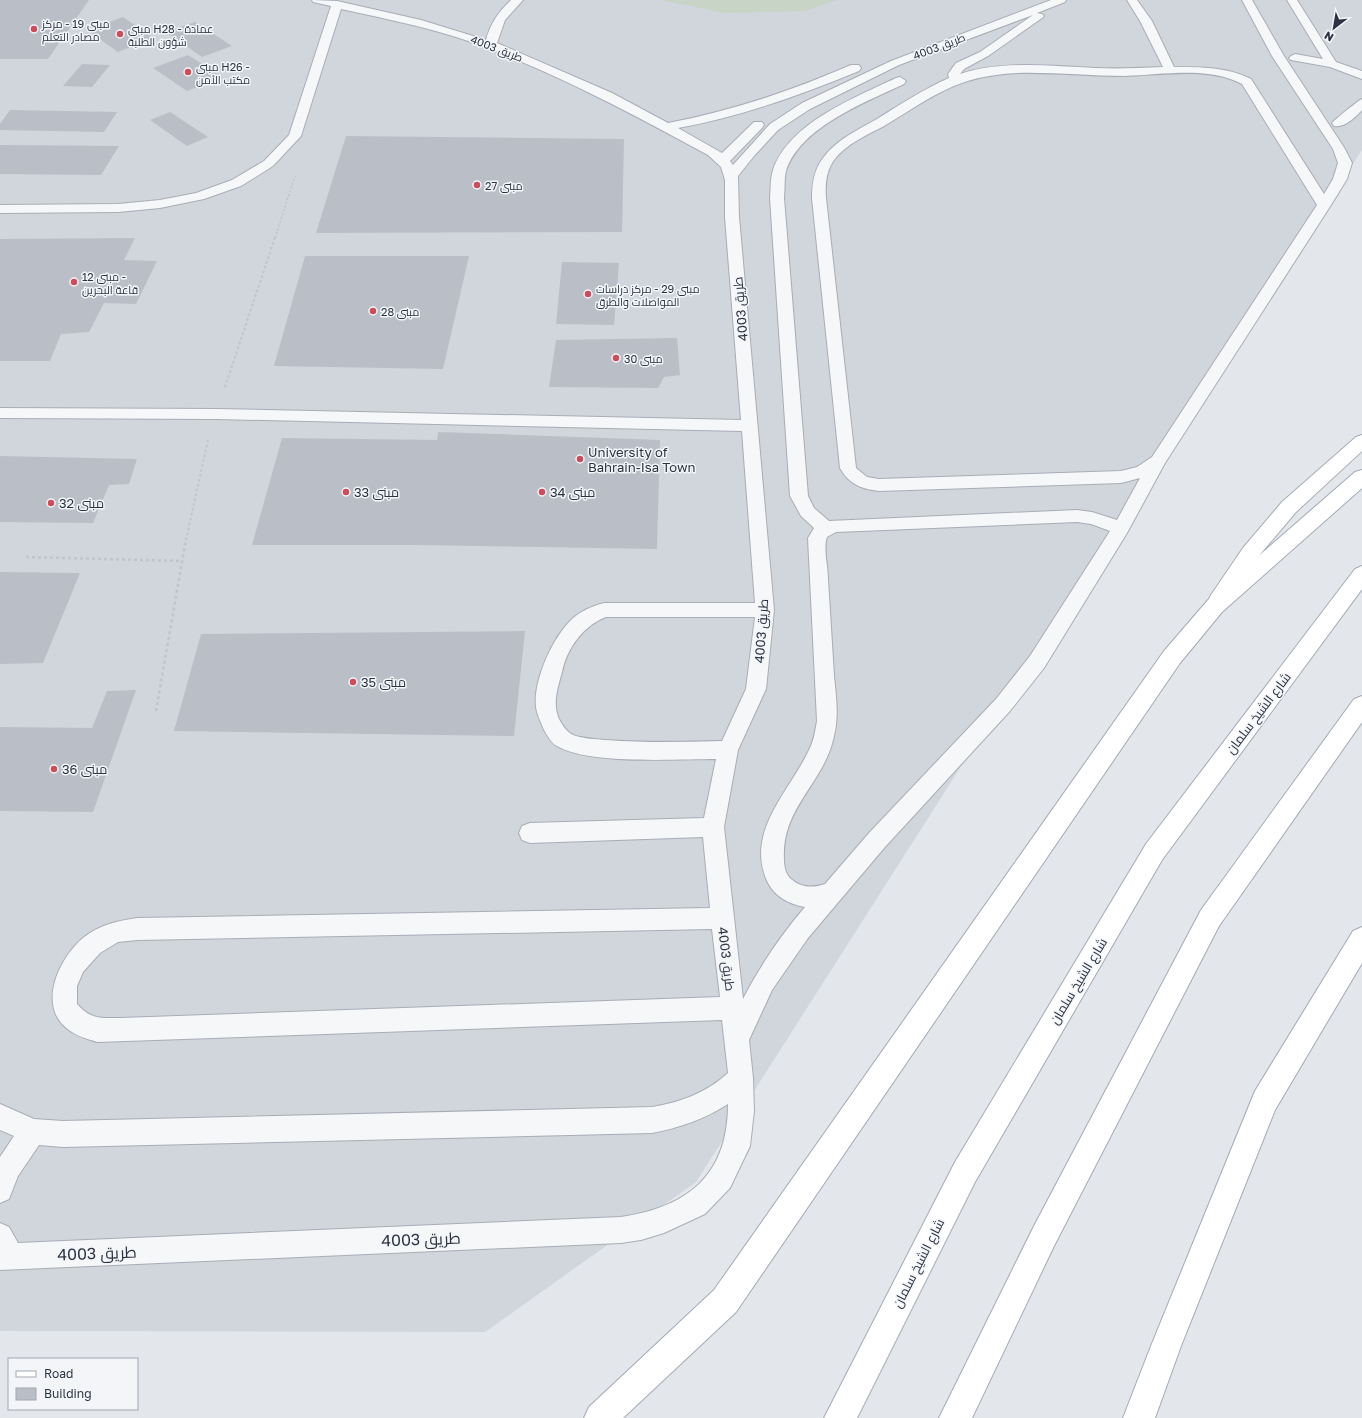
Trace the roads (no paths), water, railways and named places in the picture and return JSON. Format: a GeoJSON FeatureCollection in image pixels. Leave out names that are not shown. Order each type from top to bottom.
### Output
{"type":"FeatureCollection","features":[{"type":"Feature","properties":{"kind":"main road"},"geometry":{"type":"LineString","coordinates":[[600,1418],[725,1301],[1172,657],[1215,606],[1250,553],[1289,507],[1362,441]]}},
{"type":"Feature","properties":{"kind":"main road"},"geometry":{"type":"LineString","coordinates":[[1215,606],[1362,477]]}},
{"type":"Feature","properties":{"kind":"main road","name":"شارع الشيخ سلمان"},"geometry":{"type":"LineString","coordinates":[[840,1418],[965,1172],[1154,852],[1362,574]]}},
{"type":"Feature","properties":{"kind":"main road"},"geometry":{"type":"LineString","coordinates":[[954,1418],[1044,1236],[1210,918],[1362,705]]}},
{"type":"Feature","properties":{"kind":"main road"},"geometry":{"type":"LineString","coordinates":[[1139,1418],[1265,1101],[1362,939]]}},
{"type":"Feature","properties":{"kind":"lane"},"geometry":{"type":"LineString","coordinates":[[491,45],[496,23],[506,10],[518,0]]}},
{"type":"Feature","properties":{"kind":"lane"},"geometry":{"type":"LineString","coordinates":[[1132,0],[1149,28],[1170,70]]}},
{"type":"Feature","properties":{"kind":"lane"},"geometry":{"type":"LineString","coordinates":[[1247,0],[1278,56],[1333,126]]}},
{"type":"Feature","properties":{"kind":"lane"},"geometry":{"type":"LineString","coordinates":[[1259,0],[1278,32]]}},
{"type":"Feature","properties":{"kind":"lane"},"geometry":{"type":"LineString","coordinates":[[1292,0],[1332,64]]}},
{"type":"Feature","properties":{"kind":"lane"},"geometry":{"type":"LineString","coordinates":[[0,209],[111,208],[184,201],[242,181],[266,167],[284,152],[295,136],[323,1]]}},
{"type":"Feature","properties":{"kind":"lane","name":"طريق 4003"},"geometry":{"type":"LineString","coordinates":[[4,1250],[621,1230],[641,1227],[664,1220],[696,1205],[721,1179],[737,1146],[741,1111],[741,1078],[722,918],[714,827],[728,750],[756,689],[765,610],[728,168],[701,145],[601,92],[491,45],[421,23],[323,1]]}},
{"type":"Feature","properties":{"kind":"lane"},"geometry":{"type":"LineString","coordinates":[[956,80],[954,74],[960,66],[984,54],[1059,1]]}},
{"type":"Feature","properties":{"kind":"lane","name":"طريق 4003"},"geometry":{"type":"LineString","coordinates":[[728,168],[788,116],[896,63],[1059,1]]}},
{"type":"Feature","properties":{"kind":"lane","name":"طريق 4003"},"geometry":{"type":"LineString","coordinates":[[879,58],[914,43]]}},
{"type":"Feature","properties":{"kind":"lane"},"geometry":{"type":"LineString","coordinates":[[1287,45],[1304,71]]}},
{"type":"Feature","properties":{"kind":"lane"},"geometry":{"type":"LineString","coordinates":[[900,49],[896,63],[908,106]]}},
{"type":"Feature","properties":{"kind":"lane"},"geometry":{"type":"LineString","coordinates":[[1295,58],[1332,64],[1362,75]]}},
{"type":"Feature","properties":{"kind":"lane"},"geometry":{"type":"LineString","coordinates":[[666,127],[727,114],[786,97],[864,64]]}},
{"type":"Feature","properties":{"kind":"lane"},"geometry":{"type":"LineString","coordinates":[[1158,461],[1142,472],[1121,477],[879,485],[859,481],[852,475],[848,468],[818,187],[824,166],[839,148],[924,95],[956,80],[984,72],[1012,70],[1125,72],[1170,70],[1226,73],[1238,76],[1247,82],[1324,205]]}},
{"type":"Feature","properties":{"kind":"lane"},"geometry":{"type":"LineString","coordinates":[[900,81],[849,106],[817,125],[795,146],[780,171],[777,198],[799,496],[807,512],[825,528],[1077,516],[1092,518],[1121,528]]}},
{"type":"Feature","properties":{"kind":"lane"},"geometry":{"type":"LineString","coordinates":[[728,168],[767,116],[786,97]]}},
{"type":"Feature","properties":{"kind":"lane"},"geometry":{"type":"LineString","coordinates":[[1333,126],[1353,113],[1362,103]]}},
{"type":"Feature","properties":{"kind":"lane"},"geometry":{"type":"LineString","coordinates":[[737,1038],[764,982],[800,930],[916,798],[1003,705],[1037,662],[1121,528],[1158,461],[1340,179],[1345,163],[1333,126],[1330,110]]}},
{"type":"Feature","properties":{"kind":"lane"},"geometry":{"type":"LineString","coordinates":[[0,413],[216,414],[750,426]]}},
{"type":"Feature","properties":{"kind":"lane"},"geometry":{"type":"LineString","coordinates":[[825,528],[817,538],[826,708],[825,735],[817,758],[778,819],[773,837],[772,856],[775,876],[782,887],[794,894],[806,898],[820,897],[832,892]]}},
{"type":"Feature","properties":{"kind":"lane"},"geometry":{"type":"LineString","coordinates":[[728,750],[607,750],[583,747],[565,741],[552,726],[546,706],[552,670],[560,651],[571,634],[585,618],[604,610],[765,610]]}},
{"type":"Feature","properties":{"kind":"lane"},"geometry":{"type":"LineString","coordinates":[[530,833],[714,827]]}},
{"type":"Feature","properties":{"kind":"lane"},"geometry":{"type":"LineString","coordinates":[[722,918],[137,929],[114,932],[92,945],[74,964],[65,986],[65,1008],[77,1022],[97,1030],[121,1030],[733,1008]]}},
{"type":"Feature","properties":{"kind":"lane"},"geometry":{"type":"LineString","coordinates":[[0,1117],[33,1132],[63,1134],[652,1120],[672,1117],[710,1103],[727,1092],[741,1078]]}},
{"type":"Feature","properties":{"kind":"lane"},"geometry":{"type":"LineString","coordinates":[[0,1190],[1,1183],[14,1156],[33,1132]]}},
{"type":"Feature","properties":{"kind":"place","name":"مبنى 19 - مركز مصادر التعلم"},"geometry":{"type":"Point","coordinates":[34,29]}},
{"type":"Feature","properties":{"kind":"place","name":"مبنى H28 - عمادة شؤون الطلبة"},"geometry":{"type":"Point","coordinates":[120,34]}},
{"type":"Feature","properties":{"kind":"place","name":"مبنى H26 - مكتب الأمن"},"geometry":{"type":"Point","coordinates":[188,72]}},
{"type":"Feature","properties":{"kind":"place","name":"مبنى 27"},"geometry":{"type":"Point","coordinates":[477,185]}},
{"type":"Feature","properties":{"kind":"place","name":"مبنى 12 - قاعة البحرين"},"geometry":{"type":"Point","coordinates":[74,282]}},
{"type":"Feature","properties":{"kind":"place","name":"مبنى 29 - مركز دراسات المواصلات والطرق"},"geometry":{"type":"Point","coordinates":[588,294]}},
{"type":"Feature","properties":{"kind":"place","name":"مبنى 28"},"geometry":{"type":"Point","coordinates":[373,311]}},
{"type":"Feature","properties":{"kind":"place","name":"مبنى 30"},"geometry":{"type":"Point","coordinates":[616,358]}},
{"type":"Feature","properties":{"kind":"place","name":"University of Bahrain-Isa Town"},"geometry":{"type":"Point","coordinates":[580,459]}},
{"type":"Feature","properties":{"kind":"place","name":"مبنى 33"},"geometry":{"type":"Point","coordinates":[346,492]}},
{"type":"Feature","properties":{"kind":"place","name":"مبنى 34"},"geometry":{"type":"Point","coordinates":[542,492]}},
{"type":"Feature","properties":{"kind":"place","name":"مبنى 32"},"geometry":{"type":"Point","coordinates":[51,503]}},
{"type":"Feature","properties":{"kind":"place","name":"مبنى 35"},"geometry":{"type":"Point","coordinates":[353,682]}},
{"type":"Feature","properties":{"kind":"place","name":"مبنى 36"},"geometry":{"type":"Point","coordinates":[54,769]}}]}
